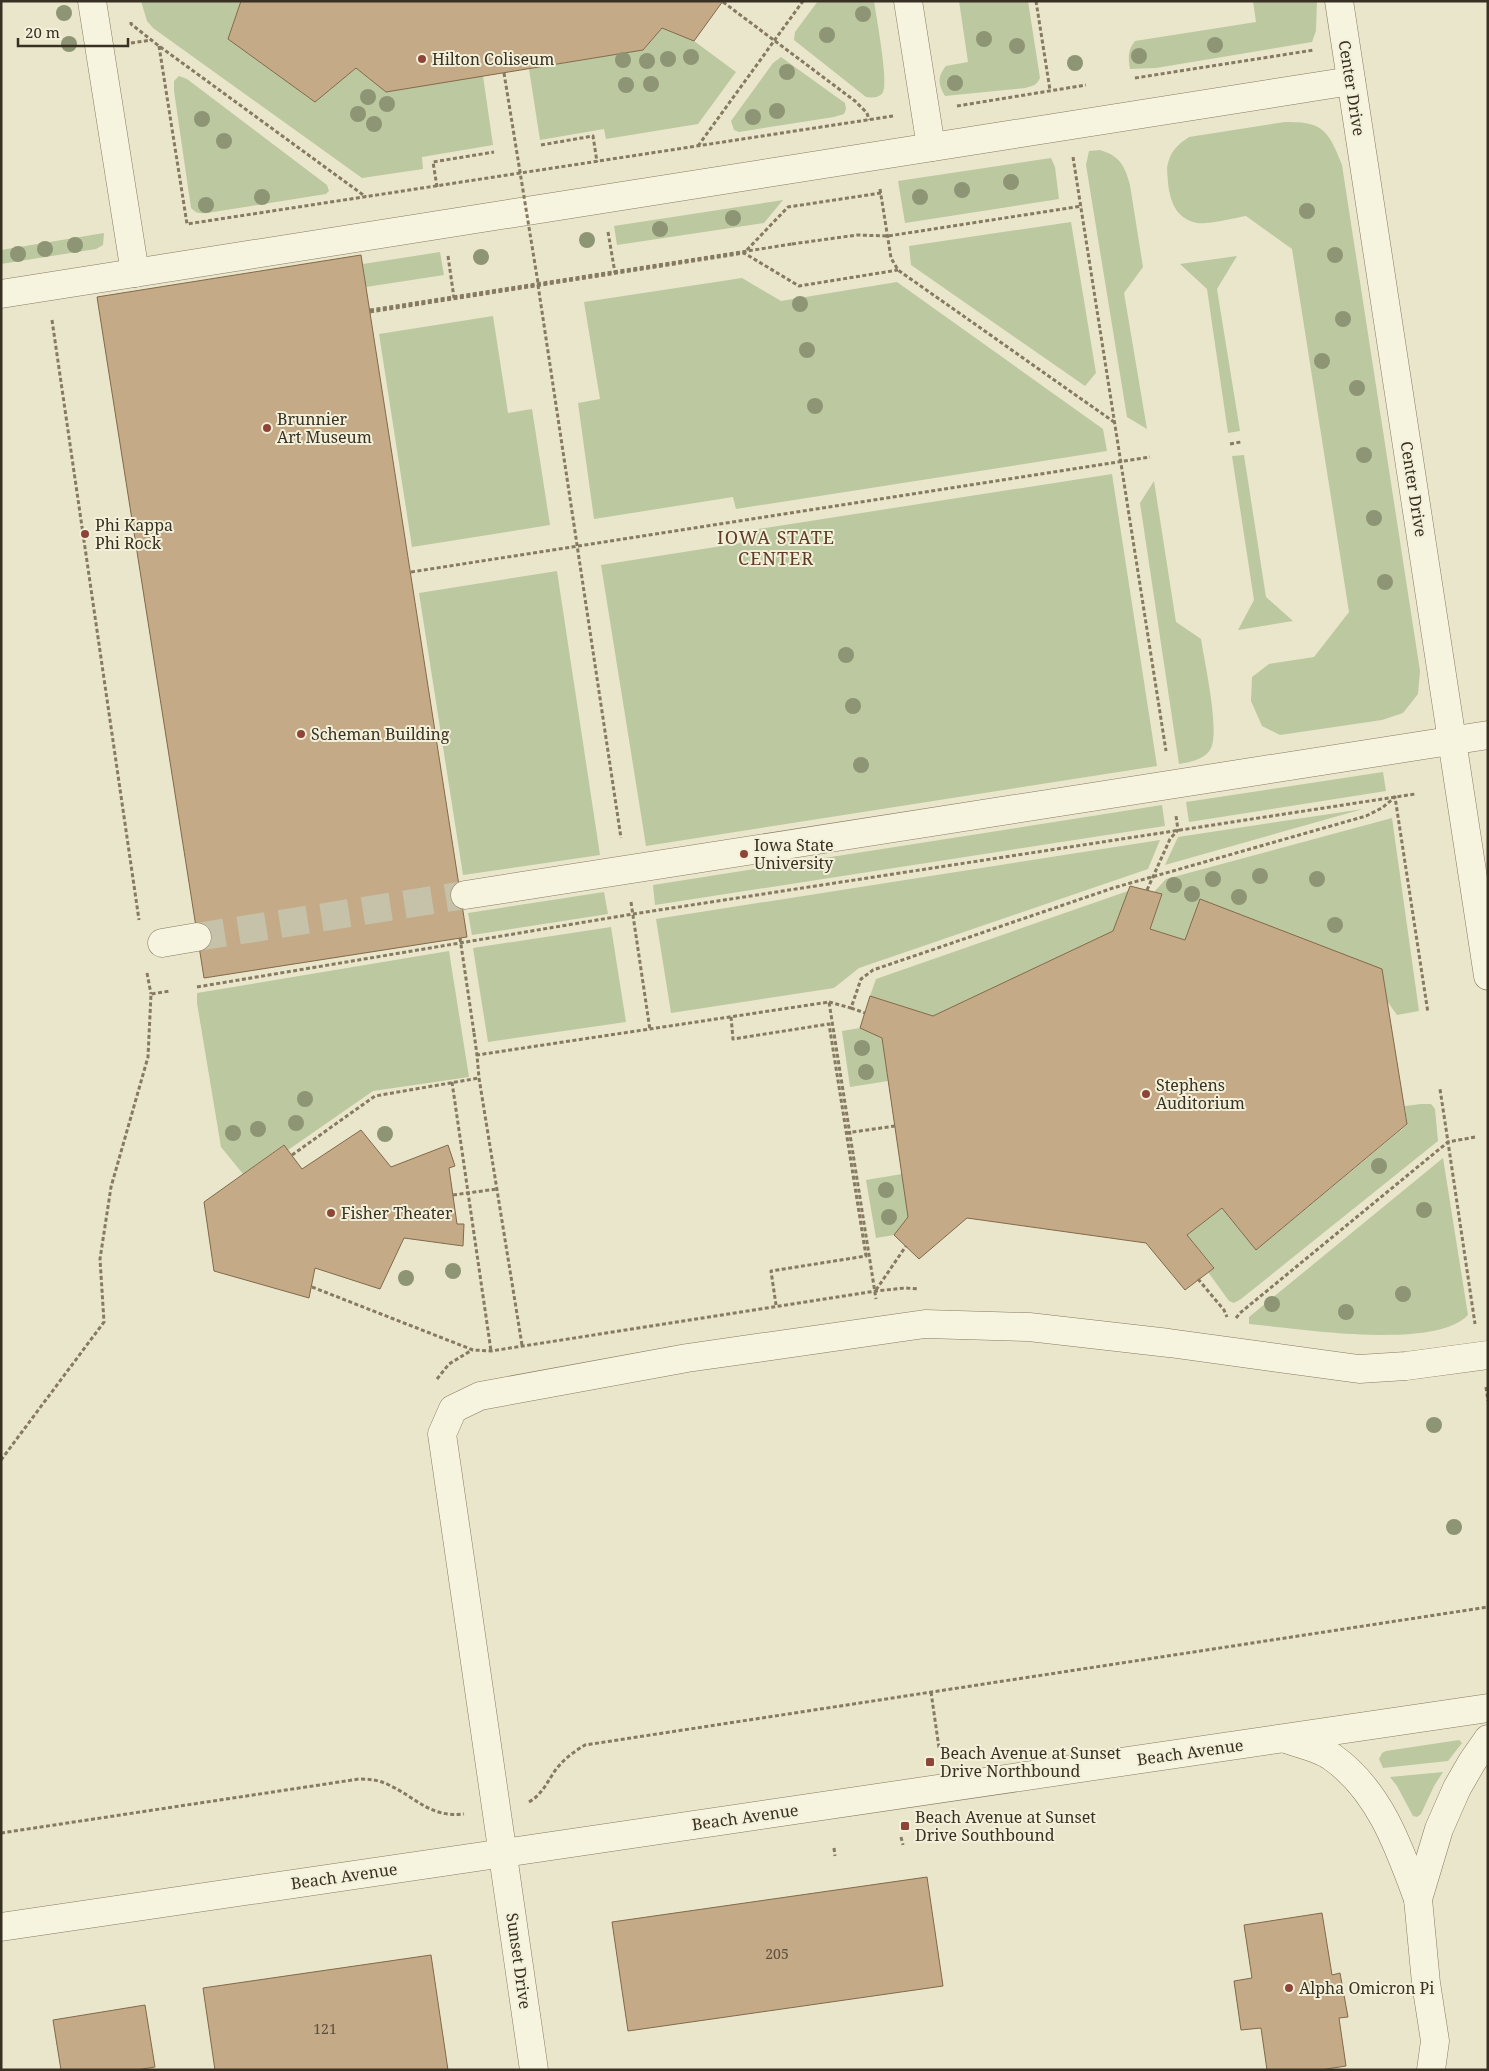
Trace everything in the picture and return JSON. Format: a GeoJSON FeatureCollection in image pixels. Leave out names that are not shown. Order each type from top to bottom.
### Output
{"type":"FeatureCollection","features":[{"type":"Feature","properties":{"kind":"street"},"geometry":{"type":"LineString","coordinates":[[92,1],[135,273]]}},
{"type":"Feature","properties":{"kind":"street"},"geometry":{"type":"LineString","coordinates":[[908,1],[931,148]]}},
{"type":"Feature","properties":{"kind":"street","name":"Center Drive"},"geometry":{"type":"LineString","coordinates":[[1339,1],[1488,976]]}},
{"type":"Feature","properties":{"kind":"street"},"geometry":{"type":"LineString","coordinates":[[1,294],[1351,81]]}},
{"type":"Feature","properties":{"kind":"street"},"geometry":{"type":"LineString","coordinates":[[465,895],[1488,735]]}},
{"type":"Feature","properties":{"kind":"street"},"geometry":{"type":"LineString","coordinates":[[162,943],[197,938]]}},
{"type":"Feature","properties":{"kind":"street","name":"Sunset Drive"},"geometry":{"type":"LineString","coordinates":[[534,2070],[442,1434],[453,1409],[480,1396],[687,1358],[925,1324],[1029,1327],[1169,1342],[1359,1369],[1406,1366],[1482,1344]]}},
{"type":"Feature","properties":{"kind":"street","name":"Beach Avenue"},"geometry":{"type":"LineString","coordinates":[[1,1927],[1488,1708]]}},
{"type":"Feature","properties":{"kind":"street"},"geometry":{"type":"LineString","coordinates":[[1283,1738],[1331,1756],[1357,1778],[1396,1841],[1418,1899],[1426,1983],[1435,2041],[1431,2070]]}},
{"type":"Feature","properties":{"kind":"street"},"geometry":{"type":"LineString","coordinates":[[1418,1899],[1443,1821],[1457,1788],[1488,1738]]}},
{"type":"Feature","properties":{"kind":"street"},"geometry":{"type":"LineString","coordinates":[[1435,2041],[1453,2070]]}},
{"type":"Feature","properties":{"kind":"path"},"geometry":{"type":"LineString","coordinates":[[698,146],[803,1]]}},
{"type":"Feature","properties":{"kind":"path"},"geometry":{"type":"LineString","coordinates":[[1036,1],[1050,90]]}},
{"type":"Feature","properties":{"kind":"path"},"geometry":{"type":"LineString","coordinates":[[723,2],[855,101],[867,113],[870,120]]}},
{"type":"Feature","properties":{"kind":"path"},"geometry":{"type":"LineString","coordinates":[[130,17],[131,24],[159,46],[366,197]]}},
{"type":"Feature","properties":{"kind":"path"},"geometry":{"type":"LineString","coordinates":[[126,44],[152,40]]}},
{"type":"Feature","properties":{"kind":"path"},"geometry":{"type":"LineString","coordinates":[[1135,78],[1346,45]]}},
{"type":"Feature","properties":{"kind":"path"},"geometry":{"type":"LineString","coordinates":[[159,46],[187,224],[898,115]]}},
{"type":"Feature","properties":{"kind":"path"},"geometry":{"type":"LineString","coordinates":[[504,73],[538,284],[622,841]]}},
{"type":"Feature","properties":{"kind":"path"},"geometry":{"type":"LineString","coordinates":[[952,106],[1086,85]]}},
{"type":"Feature","properties":{"kind":"path"},"geometry":{"type":"LineString","coordinates":[[541,144],[593,136],[597,162]]}},
{"type":"Feature","properties":{"kind":"path"},"geometry":{"type":"LineString","coordinates":[[438,195],[433,162],[494,152]]}},
{"type":"Feature","properties":{"kind":"path"},"geometry":{"type":"LineString","coordinates":[[1073,154],[1168,758]]}},
{"type":"Feature","properties":{"kind":"path"},"geometry":{"type":"LineString","coordinates":[[880,183],[891,258],[898,270],[1115,423]]}},
{"type":"Feature","properties":{"kind":"path"},"geometry":{"type":"LineString","coordinates":[[881,193],[788,207],[744,253],[370,311],[538,284],[792,244],[858,235],[888,236],[1082,206]]}},
{"type":"Feature","properties":{"kind":"path"},"geometry":{"type":"LineString","coordinates":[[607,226],[615,273]]}},
{"type":"Feature","properties":{"kind":"path"},"geometry":{"type":"LineString","coordinates":[[447,250],[454,298]]}},
{"type":"Feature","properties":{"kind":"path"},"geometry":{"type":"LineString","coordinates":[[744,253],[799,286],[898,270]]}},
{"type":"Feature","properties":{"kind":"path"},"geometry":{"type":"LineString","coordinates":[[47,287],[140,926]]}},
{"type":"Feature","properties":{"kind":"path"},"geometry":{"type":"LineString","coordinates":[[1230,444],[1241,442]]}},
{"type":"Feature","properties":{"kind":"path"},"geometry":{"type":"LineString","coordinates":[[411,572],[1150,457]]}},
{"type":"Feature","properties":{"kind":"path"},"geometry":{"type":"LineString","coordinates":[[197,986],[633,914],[1415,794]]}},
{"type":"Feature","properties":{"kind":"path"},"geometry":{"type":"LineString","coordinates":[[851,1008],[861,979],[873,970],[1153,876],[1366,816],[1382,808],[1395,797]]}},
{"type":"Feature","properties":{"kind":"path"},"geometry":{"type":"LineString","coordinates":[[1395,797],[1428,1013]]}},
{"type":"Feature","properties":{"kind":"path"},"geometry":{"type":"LineString","coordinates":[[1175,812],[1178,830]]}},
{"type":"Feature","properties":{"kind":"path"},"geometry":{"type":"LineString","coordinates":[[1147,890],[1170,839],[1178,830]]}},
{"type":"Feature","properties":{"kind":"path"},"geometry":{"type":"LineString","coordinates":[[630,896],[650,1030]]}},
{"type":"Feature","properties":{"kind":"path"},"geometry":{"type":"LineString","coordinates":[[460,938],[478,1055],[479,1078],[522,1345]]}},
{"type":"Feature","properties":{"kind":"path"},"geometry":{"type":"LineString","coordinates":[[1,1460],[104,1322],[100,1259],[111,1187],[148,1057],[150,994],[146,965]]}},
{"type":"Feature","properties":{"kind":"path"},"geometry":{"type":"LineString","coordinates":[[150,994],[170,991]]}},
{"type":"Feature","properties":{"kind":"path"},"geometry":{"type":"LineString","coordinates":[[829,1002],[876,1291],[906,1246]]}},
{"type":"Feature","properties":{"kind":"path"},"geometry":{"type":"LineString","coordinates":[[478,1055],[829,1002],[865,1013]]}},
{"type":"Feature","properties":{"kind":"path"},"geometry":{"type":"LineString","coordinates":[[731,1017],[733,1039],[829,1024],[866,1256],[771,1271],[776,1305]]}},
{"type":"Feature","properties":{"kind":"path"},"geometry":{"type":"LineString","coordinates":[[292,1155],[375,1096],[479,1078]]}},
{"type":"Feature","properties":{"kind":"path"},"geometry":{"type":"LineString","coordinates":[[452,1082],[491,1351]]}},
{"type":"Feature","properties":{"kind":"path"},"geometry":{"type":"LineString","coordinates":[[1440,1089],[1482,1344]]}},
{"type":"Feature","properties":{"kind":"path"},"geometry":{"type":"LineString","coordinates":[[846,1133],[895,1126]]}},
{"type":"Feature","properties":{"kind":"path"},"geometry":{"type":"LineString","coordinates":[[1235,1320],[1240,1313],[1448,1142],[1475,1137]]}},
{"type":"Feature","properties":{"kind":"path"},"geometry":{"type":"LineString","coordinates":[[453,1195],[497,1189]]}},
{"type":"Feature","properties":{"kind":"path"},"geometry":{"type":"LineString","coordinates":[[1198,1279],[1224,1310],[1227,1318]]}},
{"type":"Feature","properties":{"kind":"path"},"geometry":{"type":"LineString","coordinates":[[312,1287],[473,1350]]}},
{"type":"Feature","properties":{"kind":"path"},"geometry":{"type":"LineString","coordinates":[[525,1803],[532,1800],[546,1787],[557,1768],[572,1753],[585,1745],[1488,1607]]}},
{"type":"Feature","properties":{"kind":"path"},"geometry":{"type":"LineString","coordinates":[[931,1692],[939,1748]]}},
{"type":"Feature","properties":{"kind":"path"},"geometry":{"type":"LineString","coordinates":[[1,1832],[359,1779],[375,1780],[390,1785],[423,1807],[443,1814],[467,1814]]}},
{"type":"Feature","properties":{"kind":"path"},"geometry":{"type":"LineString","coordinates":[[901,1837],[902,1845]]}},
{"type":"Feature","properties":{"kind":"path"},"geometry":{"type":"LineString","coordinates":[[834,1848],[834,1856]]}},
{"type":"Feature","properties":{"kind":"green space"},"geometry":{"type":"Polygon","coordinates":[[[141,1],[241,1],[228,39],[315,102],[356,68],[386,92],[483,76],[493,145],[422,157],[423,169],[362,178],[153,28],[147,21],[141,1]]]}},
{"type":"Feature","properties":{"kind":"green space"},"geometry":{"type":"Polygon","coordinates":[[[818,1],[874,1],[884,76],[883,92],[880,95],[866,97],[794,40],[795,32],[818,1]]]}},
{"type":"Feature","properties":{"kind":"green space"},"geometry":{"type":"Polygon","coordinates":[[[959,1],[1028,1],[1040,78],[1036,84],[1025,88],[945,96],[940,81],[943,70],[946,66],[968,62],[959,1]]]}},
{"type":"Feature","properties":{"kind":"green space"},"geometry":{"type":"Polygon","coordinates":[[[1253,1],[1317,1],[1316,31],[1312,42],[1156,68],[1130,69],[1129,54],[1135,41],[1256,22],[1253,1]]]}},
{"type":"Feature","properties":{"kind":"green space"},"geometry":{"type":"Polygon","coordinates":[[[662,28],[694,41],[736,72],[698,124],[606,139],[604,129],[540,140],[529,69],[643,50],[662,28]]]}},
{"type":"Feature","properties":{"kind":"green space"},"geometry":{"type":"Polygon","coordinates":[[[781,57],[845,103],[846,109],[844,114],[739,132],[734,130],[731,121],[773,63],[781,57]]]}},
{"type":"Feature","properties":{"kind":"green space"},"geometry":{"type":"Polygon","coordinates":[[[179,76],[187,79],[327,185],[329,191],[326,194],[207,213],[198,213],[193,210],[191,208],[174,91],[174,81],[179,76]]]}},
{"type":"Feature","properties":{"kind":"green space"},"geometry":{"type":"Polygon","coordinates":[[[1285,122],[1298,122],[1317,126],[1329,137],[1342,165],[1420,671],[1418,694],[1403,713],[1382,720],[1280,735],[1262,726],[1251,701],[1252,677],[1269,664],[1314,657],[1349,612],[1292,249],[1246,216],[1201,223],[1184,218],[1173,203],[1169,190],[1167,165],[1173,151],[1189,137],[1285,122]]]}},
{"type":"Feature","properties":{"kind":"green space"},"geometry":{"type":"Polygon","coordinates":[[[1100,150],[1112,155],[1121,163],[1130,185],[1143,267],[1124,293],[1147,429],[1127,417],[1086,165],[1089,151],[1100,150]]]}},
{"type":"Feature","properties":{"kind":"green space"},"geometry":{"type":"Polygon","coordinates":[[[1051,158],[1055,167],[1059,199],[905,223],[898,181],[1051,158]]]}},
{"type":"Feature","properties":{"kind":"green space"},"geometry":{"type":"Polygon","coordinates":[[[783,200],[764,223],[617,245],[614,226],[783,200]]]}},
{"type":"Feature","properties":{"kind":"green space"},"geometry":{"type":"Polygon","coordinates":[[[1071,222],[1096,373],[1085,386],[911,265],[909,246],[1071,222]]]}},
{"type":"Feature","properties":{"kind":"green space"},"geometry":{"type":"Polygon","coordinates":[[[104,233],[103,245],[96,249],[1,264],[1,250],[104,233]]]}},
{"type":"Feature","properties":{"kind":"green space"},"geometry":{"type":"Polygon","coordinates":[[[440,252],[444,275],[366,287],[363,264],[440,252]]]}},
{"type":"Feature","properties":{"kind":"green space"},"geometry":{"type":"Polygon","coordinates":[[[1237,256],[1217,289],[1240,431],[1228,433],[1207,289],[1180,264],[1237,256]]]}},
{"type":"Feature","properties":{"kind":"green space"},"geometry":{"type":"Polygon","coordinates":[[[742,278],[781,301],[897,282],[1103,429],[1107,451],[736,509],[733,497],[594,519],[578,403],[600,399],[584,302],[742,278]]]}},
{"type":"Feature","properties":{"kind":"green space"},"geometry":{"type":"Polygon","coordinates":[[[493,316],[508,413],[532,409],[550,525],[412,547],[379,334],[493,316]]]}},
{"type":"Feature","properties":{"kind":"green space"},"geometry":{"type":"Polygon","coordinates":[[[1244,455],[1266,597],[1293,621],[1238,630],[1254,600],[1232,456],[1244,455]]]}},
{"type":"Feature","properties":{"kind":"green space"},"geometry":{"type":"Polygon","coordinates":[[[1112,474],[1157,766],[646,846],[601,565],[741,543],[739,532],[1112,474]]]}},
{"type":"Feature","properties":{"kind":"green space"},"geometry":{"type":"Polygon","coordinates":[[[1154,481],[1176,622],[1201,639],[1213,713],[1214,729],[1210,750],[1200,758],[1179,764],[1140,503],[1154,481]]]}},
{"type":"Feature","properties":{"kind":"green space"},"geometry":{"type":"Polygon","coordinates":[[[557,571],[600,855],[463,875],[419,593],[557,571]]]}},
{"type":"Feature","properties":{"kind":"green space"},"geometry":{"type":"Polygon","coordinates":[[[1383,772],[1386,791],[1189,822],[1186,802],[1383,772]]]}},
{"type":"Feature","properties":{"kind":"green space"},"geometry":{"type":"Polygon","coordinates":[[[1162,805],[1165,826],[655,905],[653,885],[1162,805]]]}},
{"type":"Feature","properties":{"kind":"green space"},"geometry":{"type":"Polygon","coordinates":[[[1363,809],[1165,865],[1178,837],[1363,809]]]}},
{"type":"Feature","properties":{"kind":"green space"},"geometry":{"type":"Polygon","coordinates":[[[1392,818],[1419,1011],[1397,1015],[1387,1001],[1200,899],[1185,940],[1150,929],[1162,895],[1154,892],[1166,879],[1392,818]]]}},
{"type":"Feature","properties":{"kind":"green space"},"geometry":{"type":"Polygon","coordinates":[[[1160,840],[1148,869],[859,968],[834,988],[671,1013],[656,919],[1160,840]]]}},
{"type":"Feature","properties":{"kind":"green space"},"geometry":{"type":"Polygon","coordinates":[[[1128,891],[1113,931],[933,1016],[870,996],[876,979],[1128,891]]]}},
{"type":"Feature","properties":{"kind":"green space"},"geometry":{"type":"Polygon","coordinates":[[[604,892],[608,914],[472,935],[468,913],[604,892]]]}},
{"type":"Feature","properties":{"kind":"green space"},"geometry":{"type":"Polygon","coordinates":[[[611,927],[626,1022],[488,1042],[473,948],[611,927]]]}},
{"type":"Feature","properties":{"kind":"green space"},"geometry":{"type":"Polygon","coordinates":[[[449,951],[469,1077],[373,1091],[288,1150],[283,1145],[243,1174],[221,1147],[197,1003],[197,993],[449,951]]]}},
{"type":"Feature","properties":{"kind":"green space"},"geometry":{"type":"Polygon","coordinates":[[[860,1028],[882,1038],[888,1081],[850,1087],[842,1031],[860,1028]]]}},
{"type":"Feature","properties":{"kind":"green space"},"geometry":{"type":"Polygon","coordinates":[[[1431,1104],[1435,1109],[1438,1141],[1241,1299],[1234,1303],[1229,1301],[1208,1272],[1214,1267],[1187,1235],[1222,1208],[1256,1250],[1407,1125],[1405,1106],[1431,1104]]]}},
{"type":"Feature","properties":{"kind":"green space"},"geometry":{"type":"Polygon","coordinates":[[[1443,1158],[1468,1315],[1451,1326],[1426,1332],[1396,1335],[1364,1335],[1249,1324],[1249,1317],[1443,1158]]]}},
{"type":"Feature","properties":{"kind":"green space"},"geometry":{"type":"Polygon","coordinates":[[[902,1174],[908,1217],[894,1235],[876,1238],[866,1180],[902,1174]]]}},
{"type":"Feature","properties":{"kind":"green space"},"geometry":{"type":"Polygon","coordinates":[[[1459,1740],[1462,1743],[1448,1761],[1383,1768],[1379,1759],[1382,1753],[1386,1751],[1459,1740]]]}},
{"type":"Feature","properties":{"kind":"green space"},"geometry":{"type":"Polygon","coordinates":[[[1443,1772],[1421,1814],[1417,1817],[1413,1816],[1390,1777],[1443,1772]]]}},
{"type":"Feature","properties":{"kind":"building","name":"Hilton Coliseum"},"geometry":{"type":"Polygon","coordinates":[[[241,1],[723,1],[694,41],[662,28],[643,50],[386,92],[356,68],[315,102],[228,39],[241,1]]]}},
{"type":"Feature","properties":{"kind":"building","name":"Scheman Building"},"geometry":{"type":"Polygon","coordinates":[[[361,255],[467,937],[204,978],[97,297],[361,255]]]}},
{"type":"Feature","properties":{"kind":"building","name":"Stephens Auditorium"},"geometry":{"type":"Polygon","coordinates":[[[1130,886],[1162,894],[1150,929],[1185,940],[1200,899],[1382,969],[1407,1124],[1256,1250],[1222,1208],[1187,1235],[1214,1268],[1185,1290],[1146,1243],[967,1218],[919,1259],[894,1235],[908,1217],[882,1038],[860,1028],[870,996],[933,1016],[1113,931],[1130,886]]]}},
{"type":"Feature","properties":{"kind":"building","name":"Fisher Theater"},"geometry":{"type":"Polygon","coordinates":[[[361,1130],[391,1167],[448,1145],[455,1166],[449,1168],[457,1224],[464,1224],[463,1246],[404,1238],[380,1289],[315,1268],[309,1298],[214,1271],[204,1202],[284,1145],[302,1169],[361,1130]]]}},
{"type":"Feature","properties":{"kind":"building"},"geometry":{"type":"Polygon","coordinates":[[[927,1877],[943,1986],[628,2031],[612,1922],[927,1877]]]}},
{"type":"Feature","properties":{"kind":"building","name":"Alpha Omicron Pi"},"geometry":{"type":"Polygon","coordinates":[[[1322,1913],[1332,1975],[1340,1973],[1348,2017],[1339,2018],[1346,2066],[1320,2070],[1267,2070],[1261,2028],[1241,2030],[1234,1981],[1252,1978],[1244,1925],[1322,1913]]]}},
{"type":"Feature","properties":{"kind":"building"},"geometry":{"type":"Polygon","coordinates":[[[431,1955],[448,2070],[215,2070],[203,1988],[431,1955]]]}},
{"type":"Feature","properties":{"kind":"building"},"geometry":{"type":"Polygon","coordinates":[[[145,2005],[155,2067],[136,2070],[61,2070],[53,2020],[145,2005]]]}},
{"type":"Feature","properties":{"kind":"tunnel"},"geometry":{"type":"LineString","coordinates":[[197,937],[465,895]]}},
{"type":"Feature","properties":{"kind":"place","name":"Hilton Coliseum"},"geometry":{"type":"Point","coordinates":[422,59]}},
{"type":"Feature","properties":{"kind":"place","name":"Brunnier Art Museum"},"geometry":{"type":"Point","coordinates":[267,428]}},
{"type":"Feature","properties":{"kind":"place","name":"Phi Kappa Phi Rock"},"geometry":{"type":"Point","coordinates":[85,534]}},
{"type":"Feature","properties":{"kind":"place","name":"Scheman Building"},"geometry":{"type":"Point","coordinates":[301,734]}},
{"type":"Feature","properties":{"kind":"place","name":"Iowa State University"},"geometry":{"type":"Point","coordinates":[744,854]}},
{"type":"Feature","properties":{"kind":"place","name":"Stephens Auditorium"},"geometry":{"type":"Point","coordinates":[1146,1094]}},
{"type":"Feature","properties":{"kind":"place","name":"Fisher Theater"},"geometry":{"type":"Point","coordinates":[331,1213]}},
{"type":"Feature","properties":{"kind":"place","name":"Beach Avenue at Sunset Drive Northbound"},"geometry":{"type":"Point","coordinates":[930,1762]}},
{"type":"Feature","properties":{"kind":"place","name":"Beach Avenue at Sunset Drive Southbound"},"geometry":{"type":"Point","coordinates":[905,1826]}},
{"type":"Feature","properties":{"kind":"place","name":"Alpha Omicron Pi"},"geometry":{"type":"Point","coordinates":[1289,1988]}},
{"type":"Feature","properties":{"kind":"district","name":"IOWA STATE CENTER"},"geometry":{"type":"Point","coordinates":[776,548]}}]}
